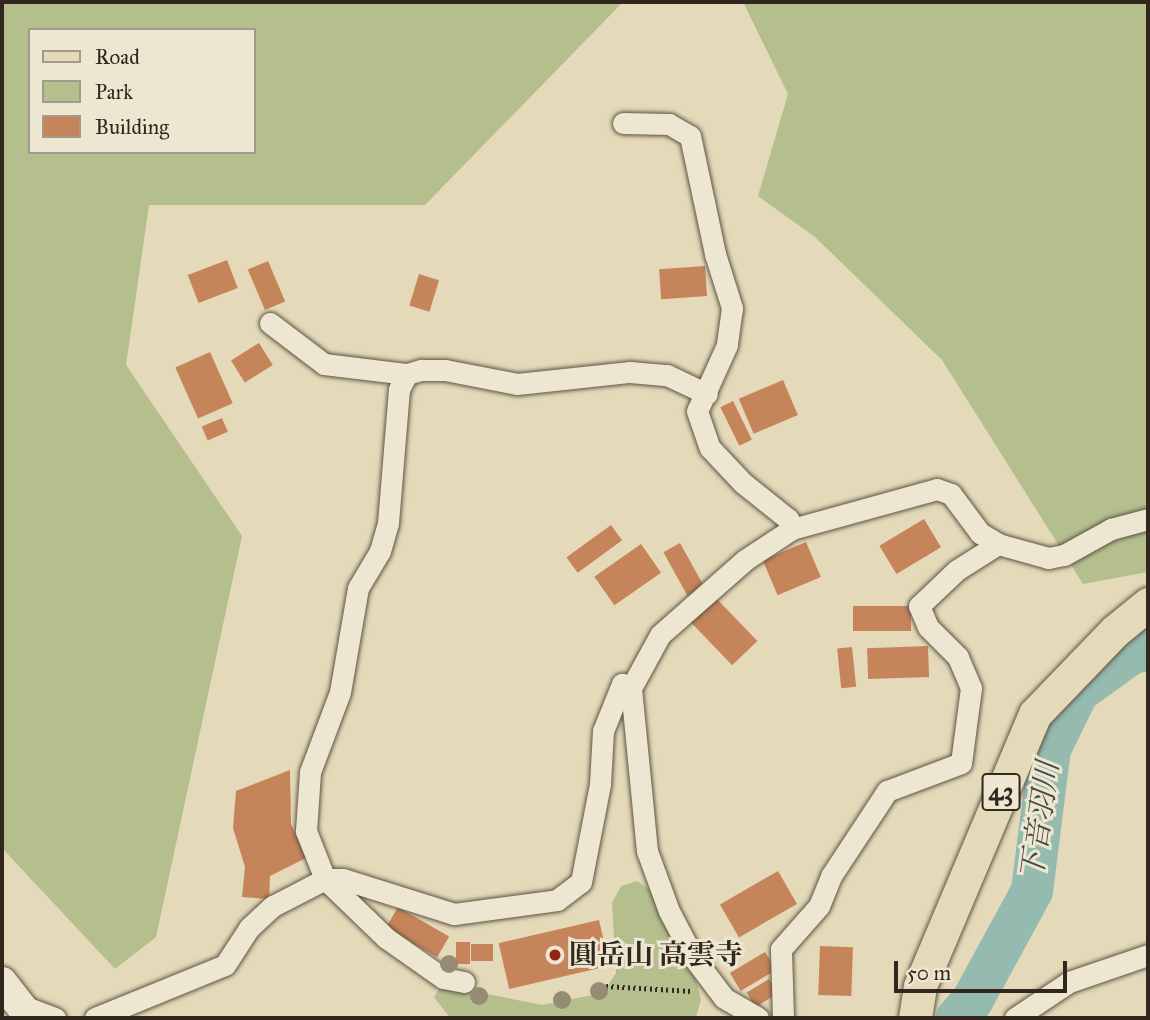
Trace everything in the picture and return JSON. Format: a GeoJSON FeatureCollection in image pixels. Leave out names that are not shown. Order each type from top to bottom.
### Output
{"type":"FeatureCollection","features":[{"type":"Feature","properties":{"kind":"main road","name":"43"},"geometry":{"type":"LineString","coordinates":[[915,1018],[920,986],[1035,714],[1115,631],[1148,604]]}},
{"type":"Feature","properties":{"kind":"street"},"geometry":{"type":"LineString","coordinates":[[623,123],[668,124],[691,136],[715,254],[732,307],[727,345],[697,411],[710,448],[743,483],[788,519],[792,529]]}},
{"type":"Feature","properties":{"kind":"street"},"geometry":{"type":"LineString","coordinates":[[270,323],[324,364],[407,373],[445,370],[517,384],[630,372],[667,375],[707,394]]}},
{"type":"Feature","properties":{"kind":"street"},"geometry":{"type":"LineString","coordinates":[[407,373],[399,389],[388,523],[380,551],[358,589],[340,692],[310,772],[305,802],[306,831],[326,879],[386,938],[443,978],[464,982]]}},
{"type":"Feature","properties":{"kind":"street"},"geometry":{"type":"LineString","coordinates":[[758,1018],[720,993],[693,957],[669,911],[647,850],[631,688],[660,635],[745,560],[792,529],[937,489],[951,494],[980,533],[998,544],[1048,558],[1064,555],[1111,529],[1148,519]]}},
{"type":"Feature","properties":{"kind":"street"},"geometry":{"type":"LineString","coordinates":[[783,1018],[781,949],[819,906],[831,876],[887,791],[961,763],[971,688],[958,657],[928,628],[919,606],[957,570],[998,544]]}},
{"type":"Feature","properties":{"kind":"street"},"geometry":{"type":"LineString","coordinates":[[95,1018],[225,965],[249,928],[273,906],[304,886],[326,879],[343,879],[454,914],[557,900],[581,882],[600,784],[603,731],[622,684],[631,688]]}},
{"type":"Feature","properties":{"kind":"street"},"geometry":{"type":"LineString","coordinates":[[1014,1018],[1069,982],[1148,955]]}},
{"type":"Feature","properties":{"kind":"street"},"geometry":{"type":"LineString","coordinates":[[11,998],[55,1018]]}},
{"type":"Feature","properties":{"kind":"path"},"geometry":{"type":"LineString","coordinates":[[606,986],[720,993]]}},
{"type":"Feature","properties":{"kind":"green space"},"geometry":{"type":"Polygon","coordinates":[[[2,2],[623,2],[425,205],[149,205],[126,365],[242,536],[156,937],[115,969],[2,848],[2,2]]]}},
{"type":"Feature","properties":{"kind":"green space"},"geometry":{"type":"Polygon","coordinates":[[[743,2],[1148,2],[1148,572],[1083,584],[942,360],[815,237],[758,196],[788,94],[743,2]]]}},
{"type":"Feature","properties":{"kind":"green space"},"geometry":{"type":"Polygon","coordinates":[[[637,881],[652,891],[662,922],[695,977],[701,999],[696,1018],[450,1018],[434,997],[442,985],[542,1005],[603,993],[616,973],[612,903],[621,886],[637,881]]]}},
{"type":"Feature","properties":{"kind":"building"},"geometry":{"type":"Polygon","coordinates":[[[227,260],[238,288],[199,303],[188,275],[227,260]]]}},
{"type":"Feature","properties":{"kind":"building"},"geometry":{"type":"Polygon","coordinates":[[[268,261],[285,302],[265,310],[248,270],[268,261]]]}},
{"type":"Feature","properties":{"kind":"building"},"geometry":{"type":"Polygon","coordinates":[[[705,266],[707,296],[661,299],[659,269],[705,266]]]}},
{"type":"Feature","properties":{"kind":"building"},"geometry":{"type":"Polygon","coordinates":[[[419,274],[439,280],[429,312],[409,306],[419,274]]]}},
{"type":"Feature","properties":{"kind":"building"},"geometry":{"type":"Polygon","coordinates":[[[259,343],[273,365],[245,383],[231,360],[259,343]]]}},
{"type":"Feature","properties":{"kind":"building"},"geometry":{"type":"Polygon","coordinates":[[[210,352],[233,403],[198,419],[175,367],[210,352]]]}},
{"type":"Feature","properties":{"kind":"building"},"geometry":{"type":"Polygon","coordinates":[[[783,380],[798,415],[754,434],[739,399],[783,380]]]}},
{"type":"Feature","properties":{"kind":"building"},"geometry":{"type":"Polygon","coordinates":[[[733,401],[752,440],[739,446],[720,407],[733,401]]]}},
{"type":"Feature","properties":{"kind":"building"},"geometry":{"type":"Polygon","coordinates":[[[222,418],[228,432],[208,440],[202,427],[222,418]]]}},
{"type":"Feature","properties":{"kind":"building"},"geometry":{"type":"Polygon","coordinates":[[[924,519],[941,547],[896,574],[879,546],[924,519]]]}},
{"type":"Feature","properties":{"kind":"building"},"geometry":{"type":"Polygon","coordinates":[[[611,525],[622,540],[578,573],[567,557],[611,525]]]}},
{"type":"Feature","properties":{"kind":"building"},"geometry":{"type":"Polygon","coordinates":[[[806,542],[821,577],[778,595],[763,560],[806,542]]]}},
{"type":"Feature","properties":{"kind":"building"},"geometry":{"type":"Polygon","coordinates":[[[680,543],[704,587],[688,596],[663,552],[680,543]]]}},
{"type":"Feature","properties":{"kind":"building"},"geometry":{"type":"Polygon","coordinates":[[[641,544],[661,573],[614,605],[594,577],[641,544]]]}},
{"type":"Feature","properties":{"kind":"building"},"geometry":{"type":"Polygon","coordinates":[[[715,597],[757,641],[732,665],[690,621],[715,597]]]}},
{"type":"Feature","properties":{"kind":"building"},"geometry":{"type":"Polygon","coordinates":[[[853,606],[911,606],[911,631],[853,631],[853,606]]]}},
{"type":"Feature","properties":{"kind":"building"},"geometry":{"type":"Polygon","coordinates":[[[928,646],[929,677],[868,679],[867,648],[928,646]]]}},
{"type":"Feature","properties":{"kind":"building"},"geometry":{"type":"Polygon","coordinates":[[[852,647],[856,687],[841,688],[837,649],[852,647]]]}},
{"type":"Feature","properties":{"kind":"building"},"geometry":{"type":"Polygon","coordinates":[[[290,770],[291,824],[306,858],[270,876],[269,899],[242,897],[245,867],[233,828],[236,791],[290,770]]]}},
{"type":"Feature","properties":{"kind":"building"},"geometry":{"type":"Polygon","coordinates":[[[778,871],[797,904],[739,937],[720,904],[778,871]]]}},
{"type":"Feature","properties":{"kind":"building"},"geometry":{"type":"Polygon","coordinates":[[[398,907],[449,936],[437,957],[386,928],[398,907]]]}},
{"type":"Feature","properties":{"kind":"building","name":"圓岳山 高雲寺"},"geometry":{"type":"Polygon","coordinates":[[[599,920],[610,966],[509,989],[499,943],[599,920]]]}},
{"type":"Feature","properties":{"kind":"building"},"geometry":{"type":"Polygon","coordinates":[[[456,942],[470,942],[470,964],[456,964],[456,942]]]}},
{"type":"Feature","properties":{"kind":"building"},"geometry":{"type":"Polygon","coordinates":[[[471,944],[493,944],[493,961],[471,961],[471,944]]]}},
{"type":"Feature","properties":{"kind":"building"},"geometry":{"type":"Polygon","coordinates":[[[820,946],[853,947],[851,996],[818,995],[820,946]]]}},
{"type":"Feature","properties":{"kind":"building"},"geometry":{"type":"Polygon","coordinates":[[[765,952],[776,970],[741,991],[730,973],[765,952]]]}},
{"type":"Feature","properties":{"kind":"building"},"geometry":{"type":"Polygon","coordinates":[[[769,979],[778,994],[755,1007],[747,992],[769,979]]]}},
{"type":"Feature","properties":{"kind":"waterway","name":"下音羽川"},"geometry":{"type":"LineString","coordinates":[[957,1018],[972,1001],[1032,891],[1050,749],[1078,692],[1132,653],[1148,650]]}},
{"type":"Feature","properties":{"kind":"place","name":"圓岳山 高雲寺"},"geometry":{"type":"Point","coordinates":[555,955]}}]}
